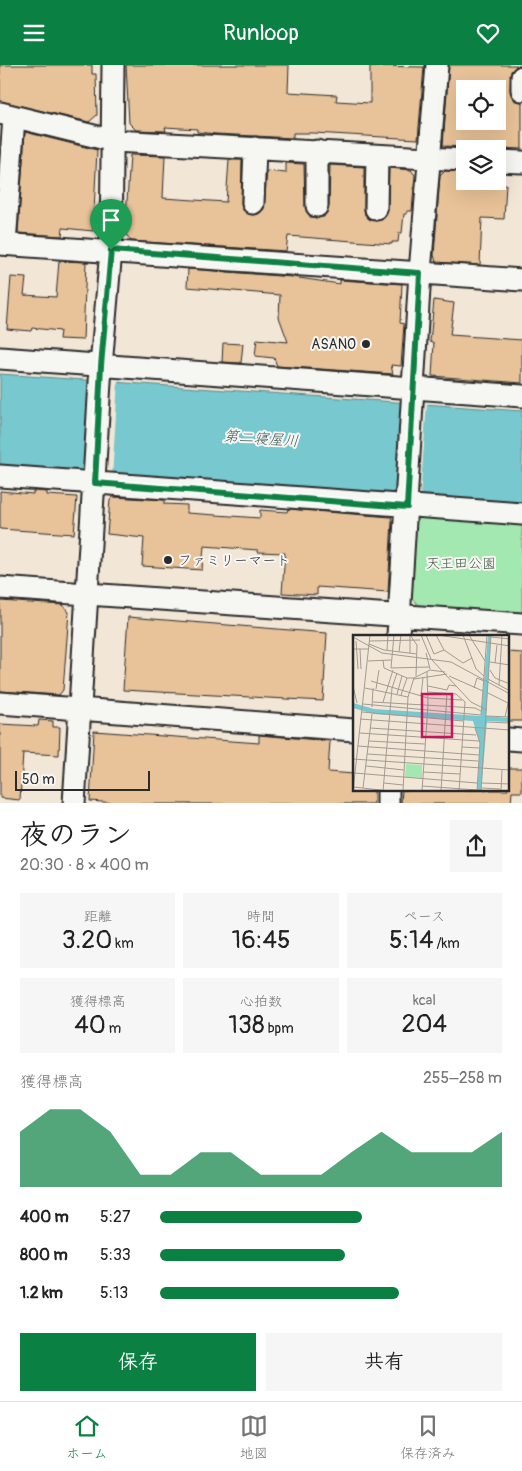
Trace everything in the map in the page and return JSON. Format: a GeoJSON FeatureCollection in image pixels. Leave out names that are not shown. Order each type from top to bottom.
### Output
{"type":"FeatureCollection","features":[{"type":"Feature","properties":{"kind":"street"},"geometry":{"type":"LineString","coordinates":[[74,803],[101,373],[111,250],[114,141],[113,65]]}},
{"type":"Feature","properties":{"kind":"street"},"geometry":{"type":"LineString","coordinates":[[399,626],[408,503],[420,273],[437,65]]}},
{"type":"Feature","properties":{"kind":"street"},"geometry":{"type":"LineString","coordinates":[[522,77],[522,90]]}},
{"type":"Feature","properties":{"kind":"street"},"geometry":{"type":"LineString","coordinates":[[456,160],[114,141],[7,115],[3,244],[522,280]]}},
{"type":"Feature","properties":{"kind":"street"},"geometry":{"type":"LineString","coordinates":[[253,203],[255,148]]}},
{"type":"Feature","properties":{"kind":"street"},"geometry":{"type":"LineString","coordinates":[[316,151],[316,206]]}},
{"type":"Feature","properties":{"kind":"street"},"geometry":{"type":"LineString","coordinates":[[376,209],[377,156]]}},
{"type":"Feature","properties":{"kind":"street"},"geometry":{"type":"LineString","coordinates":[[506,161],[522,162]]}},
{"type":"Feature","properties":{"kind":"street"},"geometry":{"type":"LineString","coordinates":[[0,358],[101,373],[414,395],[522,396]]}},
{"type":"Feature","properties":{"kind":"street"},"geometry":{"type":"LineString","coordinates":[[0,476],[95,480],[408,503],[522,514]]}},
{"type":"Feature","properties":{"kind":"street"},"geometry":{"type":"LineString","coordinates":[[0,588],[399,626],[522,624]]}},
{"type":"Feature","properties":{"kind":"street"},"geometry":{"type":"LineString","coordinates":[[0,703],[353,730]]}},
{"type":"Feature","properties":{"kind":"green space","name":"天王田公園"},"geometry":{"type":"Polygon","coordinates":[[[424,514],[522,522],[522,614],[420,607],[412,598],[416,522],[424,514]]]}},
{"type":"Feature","properties":{"kind":"water","name":"第二寝屋川"},"geometry":{"type":"Polygon","coordinates":[[[0,374],[522,411],[522,503],[0,467],[0,374]]]}},
{"type":"Feature","properties":{"kind":"pier"},"geometry":{"type":"Polygon","coordinates":[[[89,379],[118,381],[112,478],[82,476],[89,379]]]}},
{"type":"Feature","properties":{"kind":"pier"},"geometry":{"type":"Polygon","coordinates":[[[404,401],[427,403],[420,499],[397,497],[404,401]]]}},
{"type":"Feature","properties":{"kind":"building"},"geometry":{"type":"Polygon","coordinates":[[[0,65],[92,65],[92,74],[96,74],[97,115],[89,122],[0,101],[0,65]]]}},
{"type":"Feature","properties":{"kind":"building"},"geometry":{"type":"Polygon","coordinates":[[[126,65],[289,65],[288,92],[337,95],[336,101],[370,103],[370,66],[424,67],[418,139],[314,133],[293,133],[293,138],[216,134],[197,132],[197,129],[165,127],[166,131],[136,130],[129,123],[126,65]]]}},
{"type":"Feature","properties":{"kind":"building"},"geometry":{"type":"Polygon","coordinates":[[[449,65],[517,65],[511,71],[510,90],[515,101],[522,102],[522,149],[506,148],[506,140],[456,140],[456,146],[443,146],[449,65]]]}},
{"type":"Feature","properties":{"kind":"building"},"geometry":{"type":"Polygon","coordinates":[[[25,132],[97,150],[93,231],[63,228],[62,236],[18,233],[25,132]]]}},
{"type":"Feature","properties":{"kind":"building"},"geometry":{"type":"Polygon","coordinates":[[[130,155],[165,156],[163,198],[226,202],[229,160],[242,160],[242,209],[252,215],[258,214],[264,209],[267,171],[286,173],[286,163],[304,164],[305,206],[310,217],[317,218],[324,217],[329,206],[330,165],[364,167],[365,215],[375,221],[382,220],[388,210],[389,168],[411,170],[415,175],[412,211],[407,211],[407,214],[404,214],[402,233],[399,233],[398,242],[392,242],[392,244],[288,236],[286,251],[131,241],[125,233],[130,155]]]}},
{"type":"Feature","properties":{"kind":"building"},"geometry":{"type":"Polygon","coordinates":[[[445,171],[456,172],[456,190],[506,190],[504,219],[482,218],[480,265],[436,262],[434,255],[440,176],[445,171]]]}},
{"type":"Feature","properties":{"kind":"building"},"geometry":{"type":"Polygon","coordinates":[[[59,261],[86,262],[83,340],[59,339],[60,331],[32,328],[31,331],[7,329],[11,277],[26,278],[24,295],[56,297],[59,261]]]}},
{"type":"Feature","properties":{"kind":"building"},"geometry":{"type":"Polygon","coordinates":[[[188,269],[292,277],[340,284],[340,280],[402,284],[400,323],[404,324],[401,366],[391,365],[393,374],[277,366],[274,358],[255,356],[257,339],[288,342],[279,317],[280,295],[187,287],[188,269]]]}},
{"type":"Feature","properties":{"kind":"building"},"geometry":{"type":"Polygon","coordinates":[[[434,300],[454,303],[450,335],[522,340],[522,383],[432,376],[434,343],[430,342],[434,300]]]}},
{"type":"Feature","properties":{"kind":"building"},"geometry":{"type":"Polygon","coordinates":[[[223,343],[243,344],[241,363],[222,362],[223,343]]]}},
{"type":"Feature","properties":{"kind":"building"},"geometry":{"type":"Polygon","coordinates":[[[0,491],[33,494],[33,491],[47,492],[47,495],[77,497],[74,534],[0,529],[0,491]]]}},
{"type":"Feature","properties":{"kind":"building"},"geometry":{"type":"Polygon","coordinates":[[[113,497],[164,500],[164,504],[187,505],[187,513],[260,518],[260,510],[287,512],[288,509],[391,517],[388,592],[317,587],[317,595],[282,593],[285,553],[258,552],[258,550],[204,546],[202,570],[142,566],[144,538],[107,534],[110,500],[113,497]]]}},
{"type":"Feature","properties":{"kind":"building"},"geometry":{"type":"Polygon","coordinates":[[[0,601],[63,605],[69,612],[63,690],[59,695],[0,691],[0,601]]]}},
{"type":"Feature","properties":{"kind":"building"},"geometry":{"type":"Polygon","coordinates":[[[128,617],[327,633],[323,701],[123,690],[128,617]]]}},
{"type":"Feature","properties":{"kind":"building"},"geometry":{"type":"Polygon","coordinates":[[[510,652],[522,653],[522,721],[510,721],[510,652]]]}},
{"type":"Feature","properties":{"kind":"building"},"geometry":{"type":"Polygon","coordinates":[[[39,720],[53,721],[53,727],[60,727],[59,755],[23,753],[20,800],[0,798],[0,724],[38,726],[39,720]]]}},
{"type":"Feature","properties":{"kind":"building"},"geometry":{"type":"Polygon","coordinates":[[[94,731],[259,743],[259,735],[330,741],[328,772],[353,774],[353,791],[374,791],[374,803],[115,803],[90,801],[94,731]]]}},
{"type":"Feature","properties":{"kind":"building"},"geometry":{"type":"Polygon","coordinates":[[[510,768],[522,768],[522,792],[512,792],[511,803],[401,803],[402,791],[510,791],[510,768]]]}},
{"type":"Feature","properties":{"kind":"place","name":"ASANO"},"geometry":{"type":"Point","coordinates":[366,344]}},
{"type":"Feature","properties":{"kind":"place","name":"ファミリーマート"},"geometry":{"type":"Point","coordinates":[168,560]}},
{"type":"Feature","properties":{"kind":"route"},"geometry":{"type":"LineString","coordinates":[[111,250],[420,273],[407,507],[95,483],[101,366],[111,250]]}}]}
